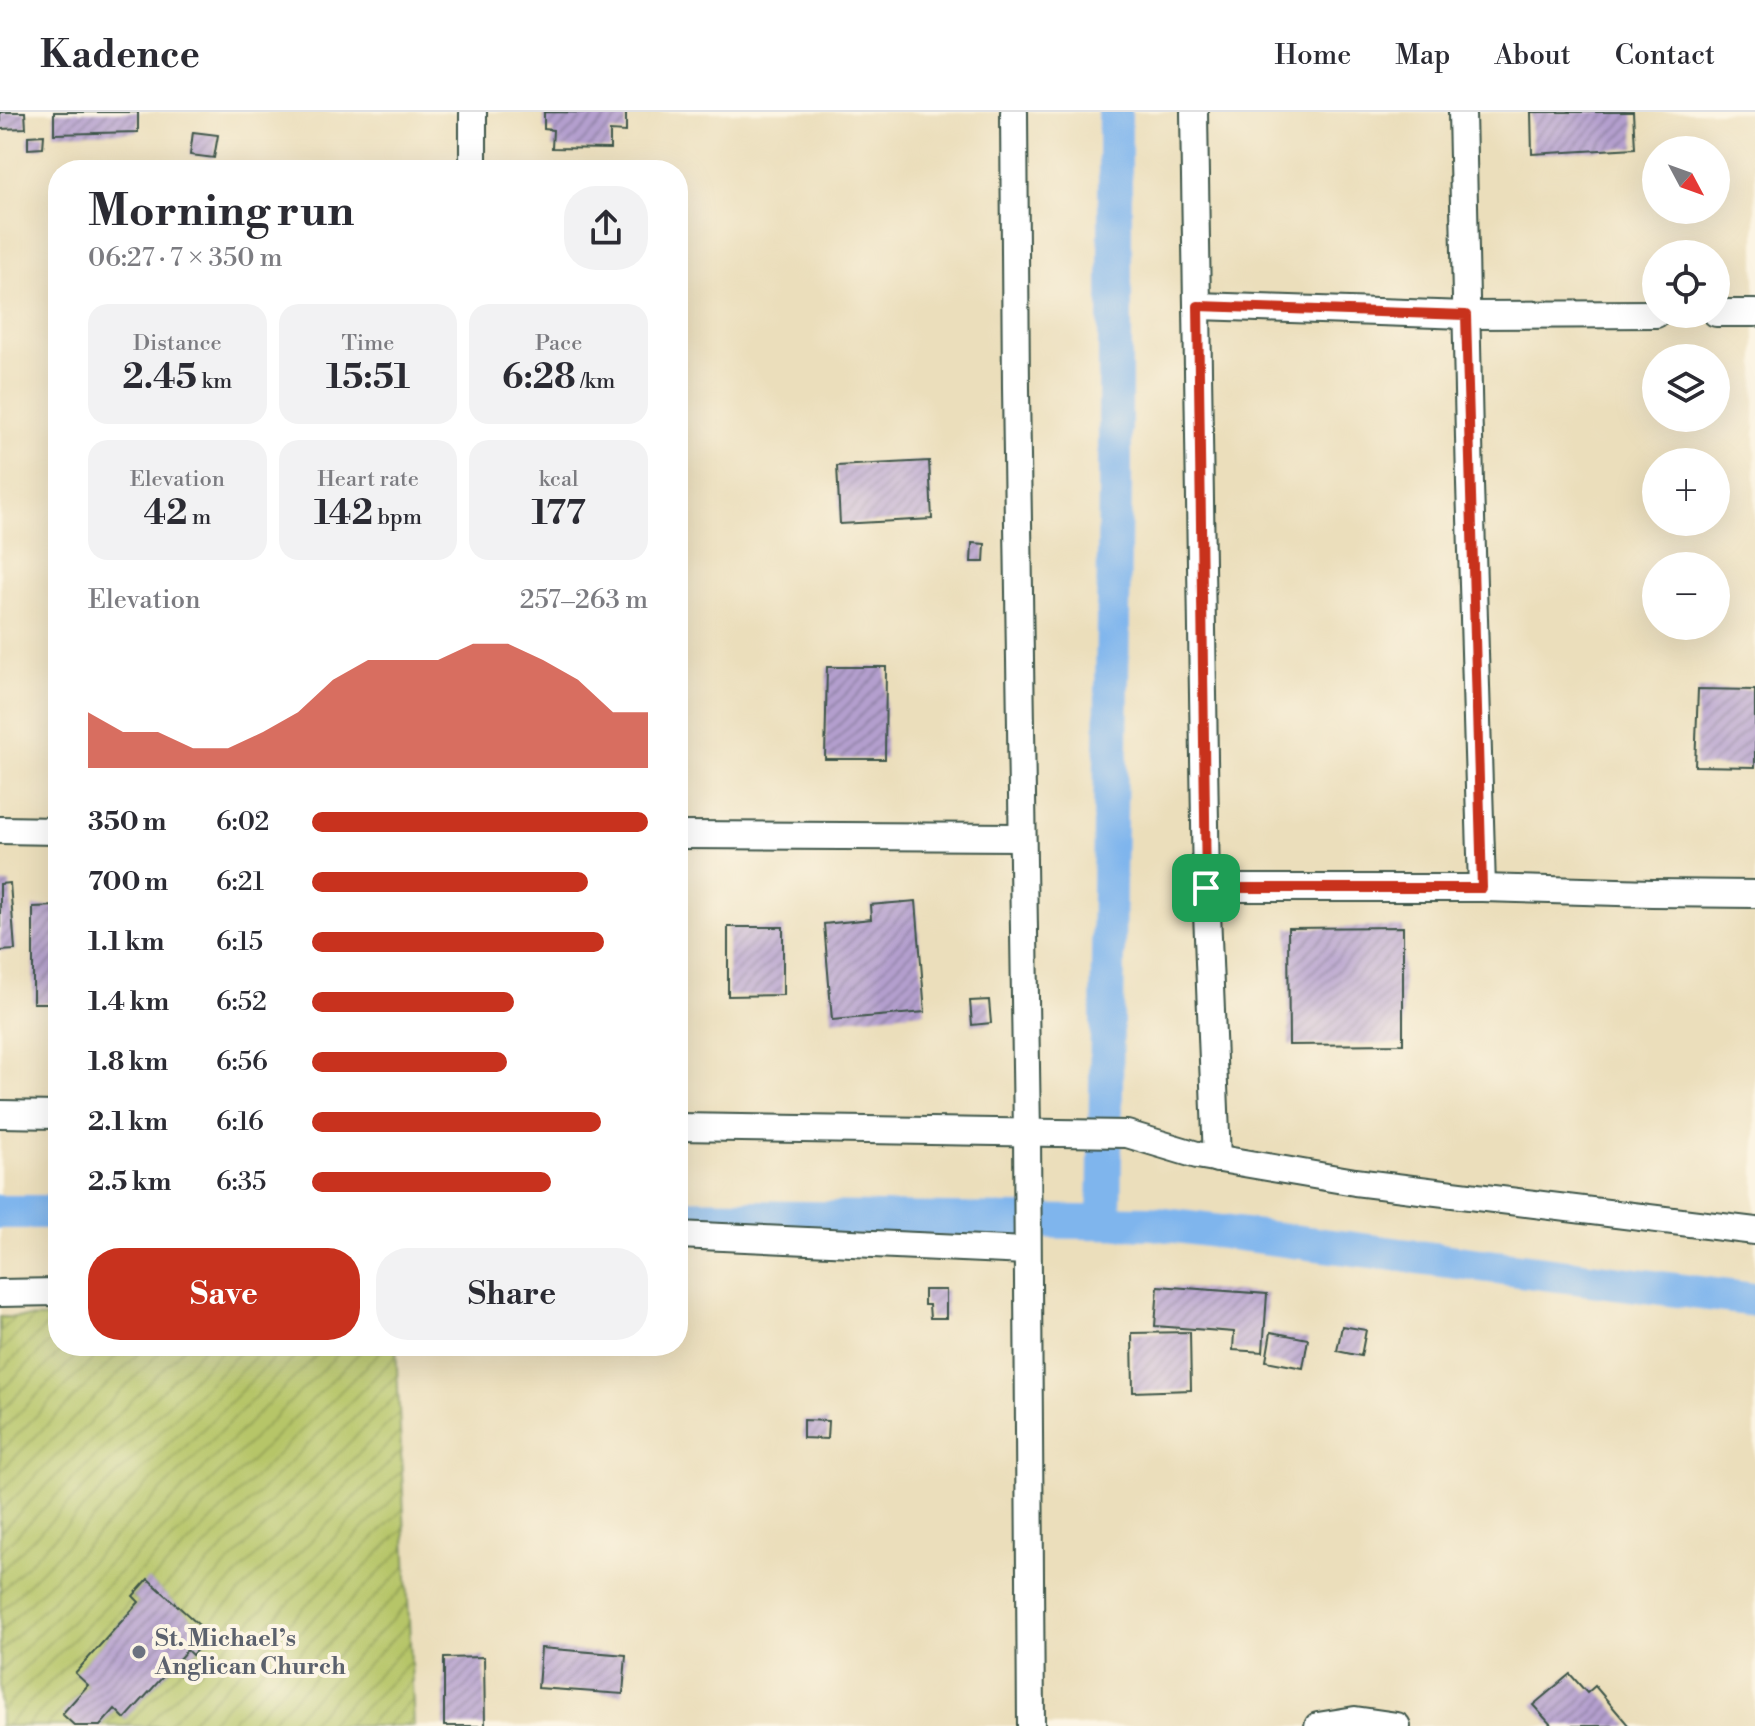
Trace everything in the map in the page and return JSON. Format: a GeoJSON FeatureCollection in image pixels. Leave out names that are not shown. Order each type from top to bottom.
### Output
{"type":"FeatureCollection","features":[{"type":"Feature","properties":{"kind":"street"},"geometry":{"type":"LineString","coordinates":[[473,112],[473,160]]}},
{"type":"Feature","properties":{"kind":"street"},"geometry":{"type":"LineString","coordinates":[[1014,112],[1031,1726]]}},
{"type":"Feature","properties":{"kind":"street"},"geometry":{"type":"LineString","coordinates":[[1194,112],[1206,888],[1217,1159]]}},
{"type":"Feature","properties":{"kind":"street"},"geometry":{"type":"LineString","coordinates":[[1462,112],[1482,888]]}},
{"type":"Feature","properties":{"kind":"street"},"geometry":{"type":"LineString","coordinates":[[1198,306],[1466,315],[1642,314]]}},
{"type":"Feature","properties":{"kind":"street"},"geometry":{"type":"LineString","coordinates":[[1730,313],[1755,313]]}},
{"type":"Feature","properties":{"kind":"street"},"geometry":{"type":"LineString","coordinates":[[0,830],[48,831]]}},
{"type":"Feature","properties":{"kind":"street"},"geometry":{"type":"LineString","coordinates":[[688,835],[1022,837]]}},
{"type":"Feature","properties":{"kind":"street"},"geometry":{"type":"LineString","coordinates":[[1206,888],[1482,888],[1755,894]]}},
{"type":"Feature","properties":{"kind":"street"},"geometry":{"type":"LineString","coordinates":[[0,1114],[48,1115]]}},
{"type":"Feature","properties":{"kind":"street"},"geometry":{"type":"LineString","coordinates":[[688,1127],[1127,1134],[1197,1155],[1355,1182],[1755,1231]]}},
{"type":"Feature","properties":{"kind":"street"},"geometry":{"type":"LineString","coordinates":[[688,1235],[1027,1251]]}},
{"type":"Feature","properties":{"kind":"street"},"geometry":{"type":"LineString","coordinates":[[0,1293],[48,1292]]}},
{"type":"Feature","properties":{"kind":"street"},"geometry":{"type":"LineString","coordinates":[[1318,1726],[1355,1720],[1397,1726]]}},
{"type":"Feature","properties":{"kind":"green space"},"geometry":{"type":"Polygon","coordinates":[[[0,1317],[48,1318],[48,1356],[396,1356],[414,1726],[100,1726],[115,1709],[125,1718],[187,1650],[193,1655],[210,1635],[148,1580],[133,1596],[139,1602],[76,1673],[88,1685],[75,1726],[0,1726],[0,1317]]]}},
{"type":"Feature","properties":{"kind":"building"},"geometry":{"type":"Polygon","coordinates":[[[0,112],[25,112],[26,128],[0,129],[0,112]]]}},
{"type":"Feature","properties":{"kind":"building"},"geometry":{"type":"Polygon","coordinates":[[[54,112],[138,112],[138,132],[54,134],[54,112]]]}},
{"type":"Feature","properties":{"kind":"building"},"geometry":{"type":"Polygon","coordinates":[[[544,112],[626,113],[626,132],[610,131],[610,149],[552,148],[553,130],[544,129],[544,112]]]}},
{"type":"Feature","properties":{"kind":"building"},"geometry":{"type":"Polygon","coordinates":[[[1531,112],[1633,112],[1635,148],[1532,154],[1531,112]]]}},
{"type":"Feature","properties":{"kind":"building"},"geometry":{"type":"Polygon","coordinates":[[[193,132],[218,135],[214,158],[190,155],[193,132]]]}},
{"type":"Feature","properties":{"kind":"building"},"geometry":{"type":"Polygon","coordinates":[[[44,135],[43,148],[28,149],[28,136],[44,135]]]}},
{"type":"Feature","properties":{"kind":"building"},"geometry":{"type":"Polygon","coordinates":[[[929,461],[932,519],[840,524],[837,466],[929,461]]]}},
{"type":"Feature","properties":{"kind":"building"},"geometry":{"type":"Polygon","coordinates":[[[972,543],[985,544],[984,562],[971,562],[972,543]]]}},
{"type":"Feature","properties":{"kind":"building"},"geometry":{"type":"Polygon","coordinates":[[[827,667],[886,667],[885,759],[825,759],[827,667]]]}},
{"type":"Feature","properties":{"kind":"building"},"geometry":{"type":"Polygon","coordinates":[[[1698,689],[1755,690],[1755,767],[1695,766],[1698,689]]]}},
{"type":"Feature","properties":{"kind":"building"},"geometry":{"type":"Polygon","coordinates":[[[10,883],[15,950],[0,951],[0,884],[10,883]]]}},
{"type":"Feature","properties":{"kind":"building"},"geometry":{"type":"Polygon","coordinates":[[[916,901],[925,1012],[832,1020],[824,924],[871,919],[870,905],[916,901]]]}},
{"type":"Feature","properties":{"kind":"building"},"geometry":{"type":"Polygon","coordinates":[[[48,906],[48,1003],[33,1003],[33,907],[48,906]]]}},
{"type":"Feature","properties":{"kind":"building"},"geometry":{"type":"Polygon","coordinates":[[[728,927],[783,927],[783,995],[728,996],[728,927]]]}},
{"type":"Feature","properties":{"kind":"building"},"geometry":{"type":"Polygon","coordinates":[[[1403,927],[1403,1044],[1289,1045],[1288,928],[1403,927]]]}},
{"type":"Feature","properties":{"kind":"building"},"geometry":{"type":"Polygon","coordinates":[[[989,1000],[991,1023],[972,1025],[970,1001],[989,1000]]]}},
{"type":"Feature","properties":{"kind":"building"},"geometry":{"type":"Polygon","coordinates":[[[1158,1286],[1267,1294],[1263,1352],[1233,1350],[1234,1332],[1155,1326],[1158,1286]]]}},
{"type":"Feature","properties":{"kind":"building"},"geometry":{"type":"Polygon","coordinates":[[[924,1290],[946,1290],[946,1318],[930,1318],[929,1305],[924,1305],[924,1290]]]}},
{"type":"Feature","properties":{"kind":"building"},"geometry":{"type":"Polygon","coordinates":[[[1342,1326],[1366,1330],[1361,1356],[1337,1351],[1342,1326]]]}},
{"type":"Feature","properties":{"kind":"building"},"geometry":{"type":"Polygon","coordinates":[[[1190,1332],[1191,1390],[1133,1392],[1132,1333],[1190,1332]]]}},
{"type":"Feature","properties":{"kind":"building"},"geometry":{"type":"Polygon","coordinates":[[[1271,1332],[1308,1339],[1303,1368],[1266,1361],[1271,1332]]]}},
{"type":"Feature","properties":{"kind":"building"},"geometry":{"type":"Polygon","coordinates":[[[803,1420],[828,1421],[827,1439],[803,1438],[803,1420]]]}},
{"type":"Feature","properties":{"kind":"building","name":"St. Michael’s Anglican Church"},"geometry":{"type":"Polygon","coordinates":[[[148,1579],[210,1635],[192,1655],[187,1650],[125,1719],[115,1709],[100,1726],[75,1726],[62,1714],[88,1685],[75,1673],[139,1602],[133,1596],[148,1579]]]}},
{"type":"Feature","properties":{"kind":"building"},"geometry":{"type":"Polygon","coordinates":[[[541,1648],[626,1655],[623,1694],[538,1688],[541,1648]]]}},
{"type":"Feature","properties":{"kind":"building"},"geometry":{"type":"Polygon","coordinates":[[[484,1657],[485,1726],[444,1726],[444,1658],[484,1657]]]}},
{"type":"Feature","properties":{"kind":"building"},"geometry":{"type":"Polygon","coordinates":[[[1570,1674],[1587,1693],[1595,1686],[1629,1726],[1552,1726],[1533,1705],[1570,1674]]]}},
{"type":"Feature","properties":{"kind":"waterway"},"geometry":{"type":"LineString","coordinates":[[1104,1222],[1115,484],[1115,112]]}},
{"type":"Feature","properties":{"kind":"waterway"},"geometry":{"type":"LineString","coordinates":[[0,1212],[48,1212]]}},
{"type":"Feature","properties":{"kind":"waterway"},"geometry":{"type":"LineString","coordinates":[[688,1216],[1151,1223],[1755,1300]]}},
{"type":"Feature","properties":{"kind":"place","name":"St. Michael’s Anglican Church"},"geometry":{"type":"Point","coordinates":[139,1652]}},
{"type":"Feature","properties":{"kind":"route"},"geometry":{"type":"LineString","coordinates":[[1198,306],[1466,315],[1482,888],[1206,888],[1198,306]]}}]}
